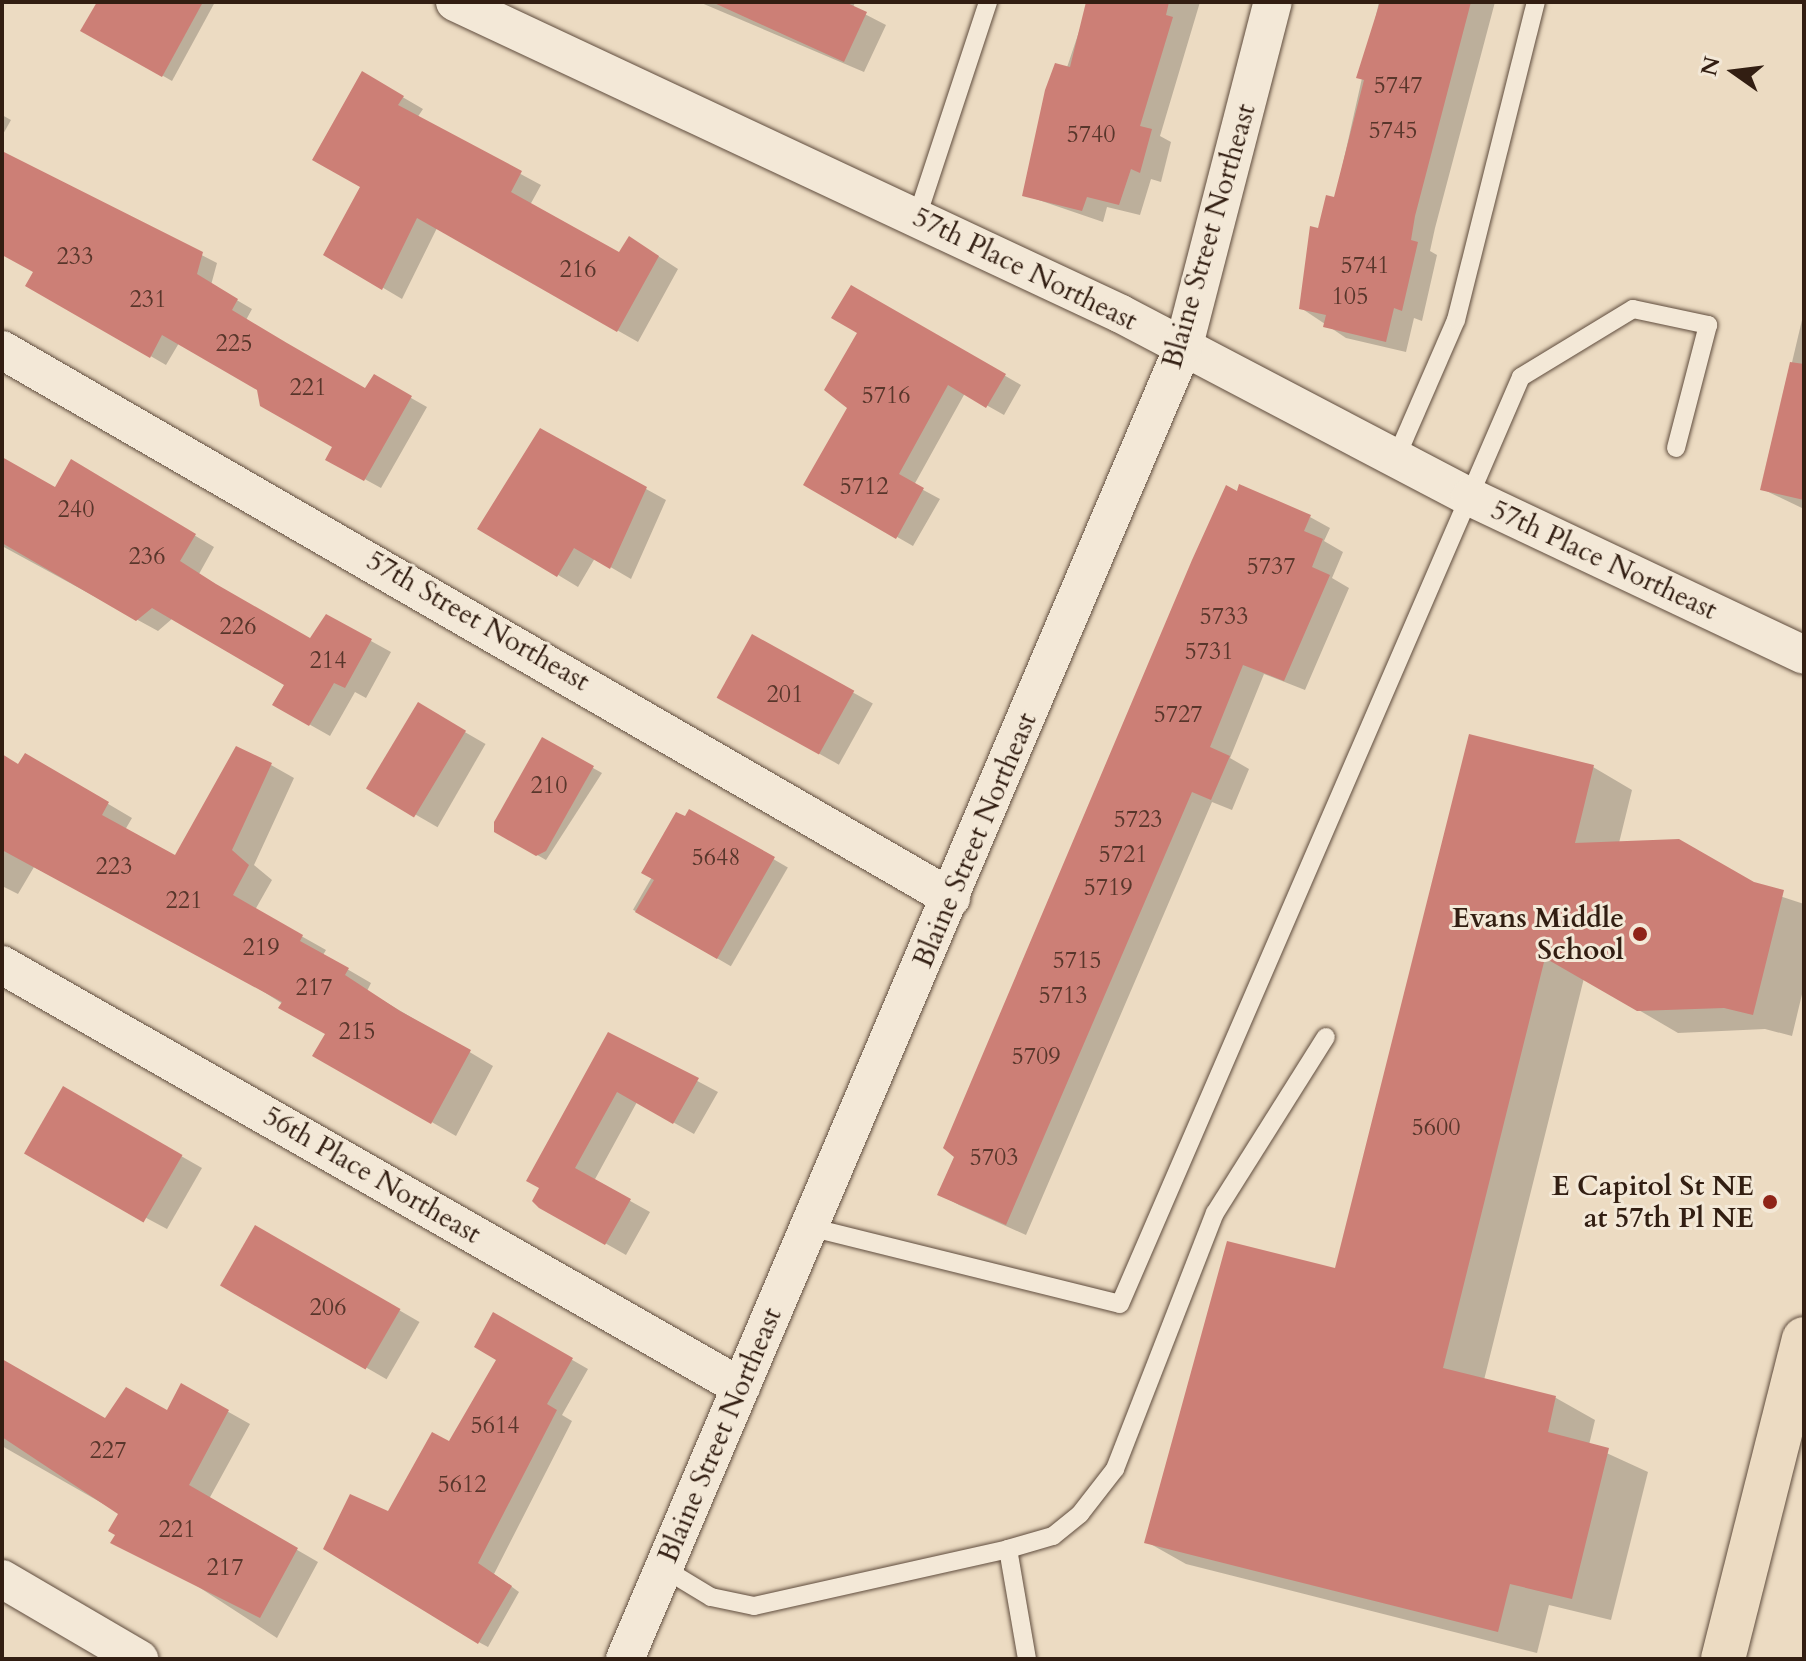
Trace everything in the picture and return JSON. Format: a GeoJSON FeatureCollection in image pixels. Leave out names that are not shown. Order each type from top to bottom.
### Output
{"type":"FeatureCollection","features":[{"type":"Feature","properties":{"kind":"main road"},"geometry":{"type":"LineString","coordinates":[[1723,1659],[1804,1339]]}},
{"type":"Feature","properties":{"kind":"street","name":"57th Place Northeast"},"geometry":{"type":"LineString","coordinates":[[455,2],[1184,345],[1470,497],[1804,655]]}},
{"type":"Feature","properties":{"kind":"street","name":"Blaine Street Northeast"},"geometry":{"type":"LineString","coordinates":[[625,1659],[1184,345],[1273,2]]}},
{"type":"Feature","properties":{"kind":"street","name":"57th Street Northeast"},"geometry":{"type":"LineString","coordinates":[[2,350],[951,898]]}},
{"type":"Feature","properties":{"kind":"street","name":"56th Place Northeast"},"geometry":{"type":"LineString","coordinates":[[2,965],[741,1387]]}},
{"type":"Feature","properties":{"kind":"street"},"geometry":{"type":"LineString","coordinates":[[2,1579],[139,1659]]}},
{"type":"Feature","properties":{"kind":"lane"},"geometry":{"type":"LineString","coordinates":[[917,217],[988,2]]}},
{"type":"Feature","properties":{"kind":"lane"},"geometry":{"type":"LineString","coordinates":[[1396,458],[1456,320],[1536,2]]}},
{"type":"Feature","properties":{"kind":"lane"},"geometry":{"type":"LineString","coordinates":[[809,1227],[1120,1304],[1521,377],[1633,309],[1708,325],[1676,448]]}},
{"type":"Feature","properties":{"kind":"lane"},"geometry":{"type":"LineString","coordinates":[[663,1568],[711,1597],[754,1606],[1053,1536],[1115,1469],[1215,1213],[1326,1037]]}},
{"type":"Feature","properties":{"kind":"lane"},"geometry":{"type":"LineString","coordinates":[[1008,1549],[1027,1659]]}},
{"type":"Feature","properties":{"kind":"building"},"geometry":{"type":"Polygon","coordinates":[[[97,2],[203,2],[162,77],[80,31],[97,2]]]}},
{"type":"Feature","properties":{"kind":"building"},"geometry":{"type":"Polygon","coordinates":[[[712,2],[845,2],[867,12],[844,62],[712,2]]]}},
{"type":"Feature","properties":{"kind":"building"},"geometry":{"type":"Polygon","coordinates":[[[1086,2],[1169,2],[1166,15],[1173,17],[1140,126],[1152,129],[1140,173],[1131,169],[1119,205],[1087,197],[1082,211],[1022,196],[1045,90],[1055,63],[1070,67],[1086,2]]]}},
{"type":"Feature","properties":{"kind":"building"},"geometry":{"type":"Polygon","coordinates":[[[1380,2],[1471,2],[1415,216],[1411,240],[1418,242],[1402,311],[1394,308],[1386,342],[1323,327],[1326,315],[1299,309],[1310,226],[1318,228],[1326,195],[1334,197],[1364,80],[1356,78],[1380,2]]]}},
{"type":"Feature","properties":{"kind":"building"},"geometry":{"type":"Polygon","coordinates":[[[362,71],[404,96],[398,105],[522,171],[511,192],[619,252],[629,236],[659,256],[617,332],[417,218],[382,290],[323,255],[360,187],[312,160],[362,71]]]}},
{"type":"Feature","properties":{"kind":"building"},"geometry":{"type":"Polygon","coordinates":[[[2,151],[203,252],[197,274],[238,299],[232,310],[287,343],[365,388],[374,374],[412,396],[364,481],[325,460],[332,447],[260,406],[257,390],[162,335],[150,358],[25,286],[33,272],[2,255],[2,151]]]}},
{"type":"Feature","properties":{"kind":"building"},"geometry":{"type":"Polygon","coordinates":[[[851,285],[1006,374],[986,408],[948,385],[899,474],[924,488],[896,539],[803,485],[847,408],[824,390],[857,333],[831,318],[851,285]]]}},
{"type":"Feature","properties":{"kind":"building"},"geometry":{"type":"Polygon","coordinates":[[[1790,362],[1804,364],[1804,500],[1760,490],[1790,362]]]}},
{"type":"Feature","properties":{"kind":"building"},"geometry":{"type":"Polygon","coordinates":[[[540,428],[647,487],[610,569],[574,548],[557,577],[477,529],[540,428]]]}},
{"type":"Feature","properties":{"kind":"building"},"geometry":{"type":"Polygon","coordinates":[[[2,457],[55,487],[71,459],[196,534],[180,561],[216,584],[310,638],[326,614],[372,639],[345,688],[334,683],[309,726],[272,705],[284,685],[152,608],[136,621],[2,543],[2,457]]]}},
{"type":"Feature","properties":{"kind":"building"},"geometry":{"type":"Polygon","coordinates":[[[1239,484],[1311,515],[1304,531],[1323,539],[1312,567],[1330,575],[1284,681],[1243,665],[1210,747],[1230,756],[1211,800],[1192,792],[1006,1225],[937,1195],[954,1157],[943,1148],[1192,560],[1226,485],[1237,491],[1239,484]]]}},
{"type":"Feature","properties":{"kind":"building"},"geometry":{"type":"Polygon","coordinates":[[[752,634],[854,691],[819,755],[717,698],[752,634]]]}},
{"type":"Feature","properties":{"kind":"building"},"geometry":{"type":"Polygon","coordinates":[[[418,702],[466,731],[414,817],[366,789],[418,702]]]}},
{"type":"Feature","properties":{"kind":"building"},"geometry":{"type":"Polygon","coordinates":[[[1469,734],[1594,765],[1575,843],[1679,839],[1754,882],[1784,890],[1753,1015],[1724,1008],[1637,1011],[1545,958],[1443,1368],[1556,1396],[1548,1432],[1609,1448],[1572,1599],[1510,1584],[1498,1632],[1144,1543],[1227,1241],[1335,1268],[1469,734]]]}},
{"type":"Feature","properties":{"kind":"building"},"geometry":{"type":"Polygon","coordinates":[[[542,737],[594,766],[546,851],[536,856],[494,832],[494,822],[542,737]]]}},
{"type":"Feature","properties":{"kind":"building"},"geometry":{"type":"Polygon","coordinates":[[[236,746],[272,763],[232,850],[249,865],[233,895],[303,935],[300,941],[349,968],[345,975],[400,1011],[471,1050],[431,1124],[312,1056],[325,1034],[278,1008],[282,1002],[2,850],[2,754],[18,764],[25,753],[109,802],[102,815],[175,855],[236,746]]]}},
{"type":"Feature","properties":{"kind":"building"},"geometry":{"type":"Polygon","coordinates":[[[689,809],[775,857],[717,959],[635,912],[654,880],[641,873],[676,812],[685,816],[689,809]]]}},
{"type":"Feature","properties":{"kind":"building"},"geometry":{"type":"Polygon","coordinates":[[[608,1032],[699,1078],[673,1124],[617,1092],[575,1168],[631,1199],[605,1245],[539,1208],[532,1201],[539,1188],[526,1181],[608,1032]]]}},
{"type":"Feature","properties":{"kind":"building"},"geometry":{"type":"Polygon","coordinates":[[[63,1086],[183,1155],[144,1223],[24,1154],[63,1086]]]}},
{"type":"Feature","properties":{"kind":"building"},"geometry":{"type":"Polygon","coordinates":[[[255,1225],[400,1309],[365,1370],[220,1286],[255,1225]]]}},
{"type":"Feature","properties":{"kind":"building"},"geometry":{"type":"Polygon","coordinates":[[[493,1312],[573,1358],[547,1404],[557,1410],[478,1563],[512,1586],[478,1644],[323,1549],[350,1494],[388,1511],[432,1432],[449,1441],[496,1360],[474,1347],[493,1312]]]}},
{"type":"Feature","properties":{"kind":"building"},"geometry":{"type":"Polygon","coordinates":[[[2,1359],[105,1418],[126,1387],[167,1410],[181,1383],[229,1410],[189,1485],[298,1548],[260,1618],[110,1543],[115,1535],[108,1531],[118,1514],[2,1437],[2,1359]]]}},
{"type":"Feature","properties":{"kind":"place","name":"Evans Middle School"},"geometry":{"type":"Point","coordinates":[1640,934]}},
{"type":"Feature","properties":{"kind":"place","name":"E Capitol St NE at 57th Pl NE"},"geometry":{"type":"Point","coordinates":[1770,1202]}}]}
